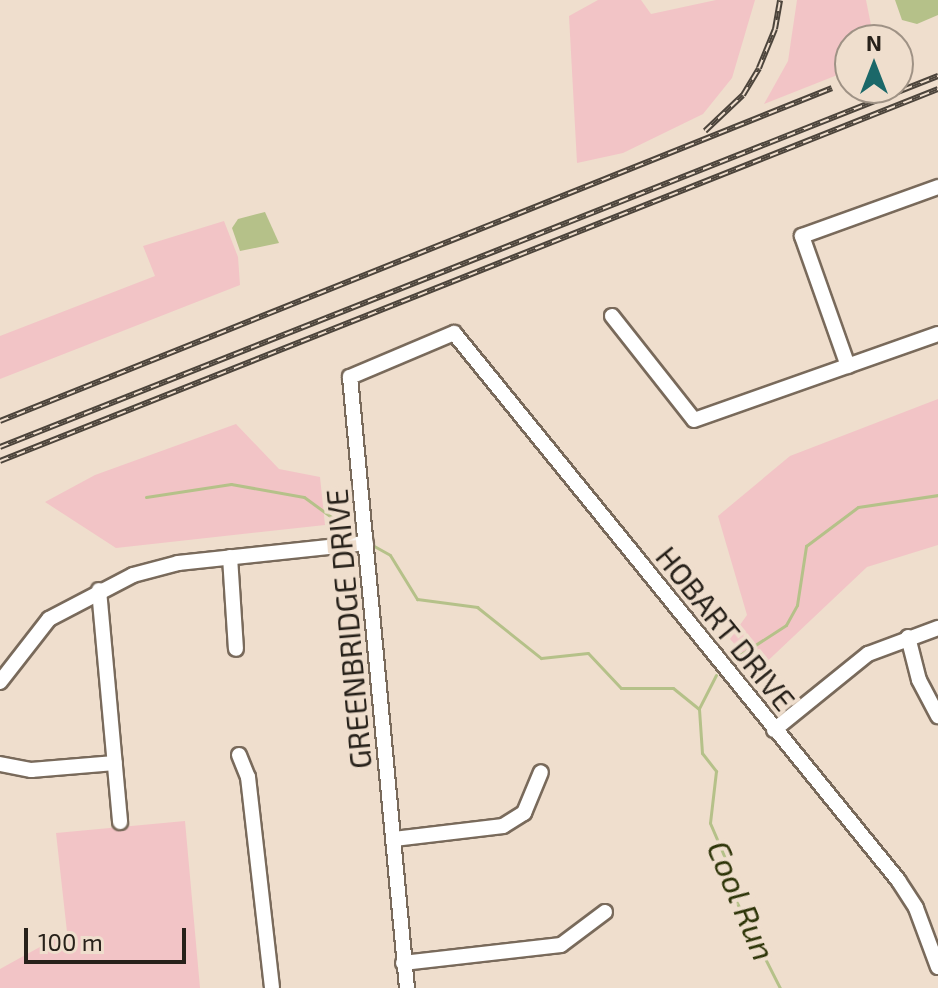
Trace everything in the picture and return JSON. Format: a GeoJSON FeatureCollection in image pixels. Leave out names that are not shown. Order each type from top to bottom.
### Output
{"type":"FeatureCollection","features":[{"type":"Feature","properties":{"kind":"street"},"geometry":{"type":"LineString","coordinates":[[848,366],[802,236],[938,187]]}},
{"type":"Feature","properties":{"kind":"street"},"geometry":{"type":"LineString","coordinates":[[612,316],[694,420],[938,334]]}},
{"type":"Feature","properties":{"kind":"street","name":"GREENBRIDGE DRIVE"},"geometry":{"type":"LineString","coordinates":[[407,988],[350,377],[454,333]]}},
{"type":"Feature","properties":{"kind":"street","name":"HOBART DRIVE"},"geometry":{"type":"LineString","coordinates":[[454,333],[909,895],[938,967]]}},
{"type":"Feature","properties":{"kind":"street"},"geometry":{"type":"LineString","coordinates":[[0,682],[49,619],[99,590],[156,567],[366,543]]}},
{"type":"Feature","properties":{"kind":"street"},"geometry":{"type":"LineString","coordinates":[[230,557],[236,649]]}},
{"type":"Feature","properties":{"kind":"street"},"geometry":{"type":"LineString","coordinates":[[99,590],[120,822]]}},
{"type":"Feature","properties":{"kind":"street"},"geometry":{"type":"LineString","coordinates":[[774,730],[868,654],[938,628]]}},
{"type":"Feature","properties":{"kind":"street"},"geometry":{"type":"LineString","coordinates":[[908,637],[919,680],[938,716]]}},
{"type":"Feature","properties":{"kind":"street"},"geometry":{"type":"LineString","coordinates":[[239,755],[248,777],[272,988]]}},
{"type":"Feature","properties":{"kind":"street"},"geometry":{"type":"LineString","coordinates":[[0,764],[31,770],[115,763]]}},
{"type":"Feature","properties":{"kind":"street"},"geometry":{"type":"LineString","coordinates":[[394,839],[503,826],[524,813],[541,772]]}},
{"type":"Feature","properties":{"kind":"street"},"geometry":{"type":"LineString","coordinates":[[403,963],[561,945],[605,912]]}},
{"type":"Feature","properties":{"kind":"shaded area"},"geometry":{"type":"Polygon","coordinates":[[[598,0],[641,0],[651,14],[716,0],[755,0],[732,78],[703,114],[623,153],[577,163],[569,16],[598,0]]]}},
{"type":"Feature","properties":{"kind":"shaded area"},"geometry":{"type":"Polygon","coordinates":[[[797,0],[866,0],[871,24],[834,24],[834,76],[764,104],[788,61],[797,0]]]}},
{"type":"Feature","properties":{"kind":"shaded area"},"geometry":{"type":"Polygon","coordinates":[[[895,0],[938,0],[938,15],[917,24],[902,20],[895,0]]]}},
{"type":"Feature","properties":{"kind":"shaded area"},"geometry":{"type":"Polygon","coordinates":[[[265,212],[279,243],[240,251],[232,228],[238,219],[265,212]]]}},
{"type":"Feature","properties":{"kind":"shaded area"},"geometry":{"type":"Polygon","coordinates":[[[224,221],[238,257],[240,285],[0,379],[0,336],[155,276],[143,246],[224,221]]]}},
{"type":"Feature","properties":{"kind":"shaded area"},"geometry":{"type":"Polygon","coordinates":[[[938,399],[938,545],[867,567],[758,670],[730,639],[747,615],[718,516],[790,456],[938,399]]]}},
{"type":"Feature","properties":{"kind":"shaded area"},"geometry":{"type":"Polygon","coordinates":[[[236,424],[279,469],[320,477],[325,525],[116,548],[45,502],[95,475],[236,424]]]}},
{"type":"Feature","properties":{"kind":"shaded area"},"geometry":{"type":"Polygon","coordinates":[[[185,821],[200,988],[0,988],[0,969],[67,932],[56,833],[185,821]]]}},
{"type":"Feature","properties":{"kind":"waterway"},"geometry":{"type":"LineString","coordinates":[[146,497],[231,484],[304,497],[356,535]]}},
{"type":"Feature","properties":{"kind":"waterway","name":"Cool Run"},"geometry":{"type":"LineString","coordinates":[[732,660],[786,625],[797,605],[806,546],[858,507],[938,495]]}},
{"type":"Feature","properties":{"kind":"waterway"},"geometry":{"type":"LineString","coordinates":[[374,546],[390,555],[417,599],[477,607],[541,658],[588,653],[621,688],[673,688],[699,709]]}},
{"type":"Feature","properties":{"kind":"waterway","name":"Cool Run"},"geometry":{"type":"LineString","coordinates":[[716,675],[699,709],[702,753],[716,771],[710,823],[731,872],[735,899],[780,988]]}},
{"type":"Feature","properties":{"kind":"railway"},"geometry":{"type":"LineString","coordinates":[[705,131],[743,95],[759,68],[775,29],[780,0]]}},
{"type":"Feature","properties":{"kind":"railway"},"geometry":{"type":"LineString","coordinates":[[0,447],[938,76]]}},
{"type":"Feature","properties":{"kind":"railway"},"geometry":{"type":"LineString","coordinates":[[0,421],[832,88]]}},
{"type":"Feature","properties":{"kind":"railway"},"geometry":{"type":"LineString","coordinates":[[0,461],[938,89]]}}]}
